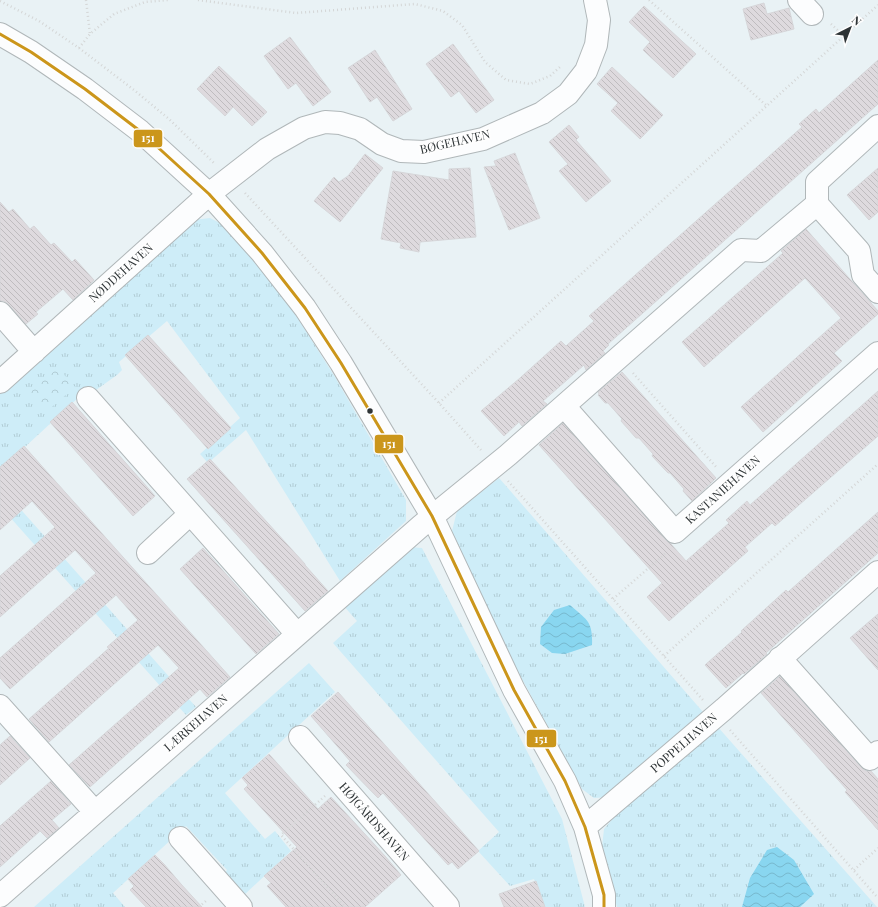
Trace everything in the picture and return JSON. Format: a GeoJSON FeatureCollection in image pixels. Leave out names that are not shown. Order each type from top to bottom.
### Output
{"type":"FeatureCollection","features":[{"type":"Feature","properties":{"kind":"street","name":"BØGEHAVEN"},"geometry":{"type":"LineString","coordinates":[[209,194],[266,149],[304,128],[325,122],[340,123],[360,129],[382,144],[401,151],[424,152],[483,139],[542,113],[568,94],[586,71],[596,45],[599,20],[595,0]]}},
{"type":"Feature","properties":{"kind":"street"},"geometry":{"type":"LineString","coordinates":[[0,34],[31,52],[85,88],[140,131],[209,194],[262,253],[305,308],[341,363],[432,516],[514,690],[565,781],[586,827],[604,895],[604,907]]}},
{"type":"Feature","properties":{"kind":"street"},"geometry":{"type":"LineString","coordinates":[[878,126],[817,182],[817,204],[859,251],[863,274],[878,292]]}},
{"type":"Feature","properties":{"kind":"street","name":"NØDDEHAVEN"},"geometry":{"type":"LineString","coordinates":[[0,382],[209,194]]}},
{"type":"Feature","properties":{"kind":"street"},"geometry":{"type":"LineString","coordinates":[[432,516],[494,466],[564,406],[741,250],[761,251],[817,204]]}},
{"type":"Feature","properties":{"kind":"street"},"geometry":{"type":"LineString","coordinates":[[0,313],[34,352]]}},
{"type":"Feature","properties":{"kind":"street","name":"KASTANIEHAVEN"},"geometry":{"type":"LineString","coordinates":[[564,406],[676,532],[878,353]]}},
{"type":"Feature","properties":{"kind":"street"},"geometry":{"type":"LineString","coordinates":[[88,398],[297,634]]}},
{"type":"Feature","properties":{"kind":"street"},"geometry":{"type":"LineString","coordinates":[[148,553],[190,514]]}},
{"type":"Feature","properties":{"kind":"street","name":"LÆRKEHAVEN"},"geometry":{"type":"LineString","coordinates":[[0,896],[432,516]]}},
{"type":"Feature","properties":{"kind":"street","name":"POPPELHAVEN"},"geometry":{"type":"LineString","coordinates":[[586,827],[878,572]]}},
{"type":"Feature","properties":{"kind":"street"},"geometry":{"type":"LineString","coordinates":[[780,658],[870,759],[878,752]]}},
{"type":"Feature","properties":{"kind":"street"},"geometry":{"type":"LineString","coordinates":[[0,706],[95,812]]}},
{"type":"Feature","properties":{"kind":"street","name":"HØJGÅRDSHAVEN"},"geometry":{"type":"LineString","coordinates":[[300,737],[448,906],[447,907]]}},
{"type":"Feature","properties":{"kind":"street"},"geometry":{"type":"LineString","coordinates":[[180,838],[241,907]]}},
{"type":"Feature","properties":{"kind":"path"},"geometry":{"type":"LineString","coordinates":[[86,0],[90,34]]}},
{"type":"Feature","properties":{"kind":"path"},"geometry":{"type":"LineString","coordinates":[[79,48],[90,34],[114,14],[146,2],[168,0]]}},
{"type":"Feature","properties":{"kind":"path"},"geometry":{"type":"LineString","coordinates":[[198,0],[296,13],[415,4],[443,11],[462,25],[485,62],[506,80],[530,84],[550,76],[561,66]]}},
{"type":"Feature","properties":{"kind":"path"},"geometry":{"type":"LineString","coordinates":[[649,0],[766,106]]}},
{"type":"Feature","properties":{"kind":"path"},"geometry":{"type":"LineString","coordinates":[[0,2],[39,21],[79,48],[134,90],[169,119],[230,178],[439,403],[878,898]]}},
{"type":"Feature","properties":{"kind":"path"},"geometry":{"type":"LineString","coordinates":[[439,403],[878,5]]}},
{"type":"Feature","properties":{"kind":"path"},"geometry":{"type":"LineString","coordinates":[[619,357],[730,483]]}},
{"type":"Feature","properties":{"kind":"path"},"geometry":{"type":"LineString","coordinates":[[664,656],[878,464]]}},
{"type":"Feature","properties":{"kind":"path"},"geometry":{"type":"LineString","coordinates":[[613,599],[674,546],[676,532]]}},
{"type":"Feature","properties":{"kind":"path"},"geometry":{"type":"LineString","coordinates":[[340,783],[280,835],[345,907]]}},
{"type":"Feature","properties":{"kind":"path"},"geometry":{"type":"LineString","coordinates":[[854,870],[878,848]]}},
{"type":"Feature","properties":{"kind":"green space"},"geometry":{"type":"Polygon","coordinates":[[[210,218],[226,226],[290,306],[335,377],[406,500],[406,521],[340,581],[246,430],[208,463],[200,454],[240,418],[167,321],[119,362],[122,370],[117,375],[96,390],[91,386],[0,470],[0,393],[193,220],[210,218]]]}},
{"type":"Feature","properties":{"kind":"green space"},"geometry":{"type":"Polygon","coordinates":[[[58,368],[75,387],[47,411],[30,392],[58,368]]]}},
{"type":"Feature","properties":{"kind":"green space"},"geometry":{"type":"Polygon","coordinates":[[[499,478],[703,712],[610,797],[594,798],[582,789],[492,624],[452,531],[457,511],[499,478]]]}},
{"type":"Feature","properties":{"kind":"green space"},"geometry":{"type":"Polygon","coordinates":[[[0,486],[196,707],[186,715],[0,506],[0,486]]]}},
{"type":"Feature","properties":{"kind":"green space"},"geometry":{"type":"Polygon","coordinates":[[[409,547],[422,548],[562,819],[585,907],[543,907],[534,879],[510,886],[478,851],[499,832],[333,643],[357,621],[342,604],[409,547]]]}},
{"type":"Feature","properties":{"kind":"green space"},"geometry":{"type":"Polygon","coordinates":[[[309,663],[335,692],[225,793],[265,839],[275,831],[291,851],[243,896],[224,875],[227,870],[186,826],[113,893],[125,907],[34,907],[309,663]]]}},
{"type":"Feature","properties":{"kind":"green space"},"geometry":{"type":"Polygon","coordinates":[[[717,726],[877,907],[617,907],[602,847],[604,829],[627,802],[717,726]]]}},
{"type":"Feature","properties":{"kind":"water"},"geometry":{"type":"Polygon","coordinates":[[[570,605],[588,622],[591,631],[592,645],[565,654],[552,653],[540,644],[541,627],[554,610],[570,605]]]}},
{"type":"Feature","properties":{"kind":"water"},"geometry":{"type":"Polygon","coordinates":[[[777,847],[794,860],[814,894],[800,907],[742,907],[750,878],[767,850],[777,847]]]}},
{"type":"Feature","properties":{"kind":"building"},"geometry":{"type":"Polygon","coordinates":[[[764,3],[767,14],[789,8],[794,29],[751,40],[743,9],[764,3]]]}},
{"type":"Feature","properties":{"kind":"building"},"geometry":{"type":"Polygon","coordinates":[[[644,6],[696,54],[673,78],[643,50],[650,42],[629,22],[644,6]]]}},
{"type":"Feature","properties":{"kind":"building"},"geometry":{"type":"Polygon","coordinates":[[[290,37],[331,92],[313,106],[296,83],[288,89],[264,56],[290,37]]]}},
{"type":"Feature","properties":{"kind":"building"},"geometry":{"type":"Polygon","coordinates":[[[453,44],[494,100],[476,113],[459,91],[451,97],[426,64],[453,44]]]}},
{"type":"Feature","properties":{"kind":"building"},"geometry":{"type":"Polygon","coordinates":[[[375,50],[412,109],[393,121],[377,97],[370,102],[348,68],[375,50]]]}},
{"type":"Feature","properties":{"kind":"building"},"geometry":{"type":"Polygon","coordinates":[[[878,60],[878,104],[608,344],[609,345],[603,351],[605,353],[586,370],[584,365],[543,401],[547,404],[522,426],[519,422],[504,436],[481,411],[561,341],[566,346],[594,321],[589,316],[802,127],[799,124],[816,109],[819,113],[878,60]]]}},
{"type":"Feature","properties":{"kind":"building"},"geometry":{"type":"Polygon","coordinates":[[[219,66],[267,112],[252,126],[233,107],[225,116],[197,89],[219,66]]]}},
{"type":"Feature","properties":{"kind":"building"},"geometry":{"type":"Polygon","coordinates":[[[612,67],[663,115],[640,139],[611,111],[618,103],[597,84],[612,67]]]}},
{"type":"Feature","properties":{"kind":"building"},"geometry":{"type":"Polygon","coordinates":[[[569,125],[579,137],[576,140],[611,181],[586,202],[559,171],[568,164],[549,142],[569,125]]]}},
{"type":"Feature","properties":{"kind":"building"},"geometry":{"type":"Polygon","coordinates":[[[515,153],[540,218],[509,230],[484,167],[496,166],[494,161],[515,153]]]}},
{"type":"Feature","properties":{"kind":"building"},"geometry":{"type":"Polygon","coordinates":[[[365,154],[383,168],[340,222],[314,201],[334,177],[339,182],[348,176],[365,154]]]}},
{"type":"Feature","properties":{"kind":"building"},"geometry":{"type":"Polygon","coordinates":[[[470,168],[476,237],[420,242],[419,252],[400,248],[401,243],[381,239],[393,171],[449,180],[449,169],[470,168]]]}},
{"type":"Feature","properties":{"kind":"building"},"geometry":{"type":"Polygon","coordinates":[[[878,168],[878,212],[869,220],[847,195],[878,168]]]}},
{"type":"Feature","properties":{"kind":"building"},"geometry":{"type":"Polygon","coordinates":[[[0,202],[9,212],[13,209],[30,229],[34,226],[51,245],[54,243],[72,262],[75,259],[94,280],[73,300],[63,289],[36,312],[38,314],[26,324],[9,305],[4,301],[0,301],[0,202]]]}},
{"type":"Feature","properties":{"kind":"building"},"geometry":{"type":"Polygon","coordinates":[[[806,229],[878,311],[878,314],[834,353],[842,361],[763,432],[741,407],[841,318],[805,278],[704,367],[682,342],[783,253],[781,251],[806,229]]]}},
{"type":"Feature","properties":{"kind":"building"},"geometry":{"type":"Polygon","coordinates":[[[148,335],[231,428],[208,449],[125,355],[148,335]]]}},
{"type":"Feature","properties":{"kind":"building"},"geometry":{"type":"Polygon","coordinates":[[[622,372],[716,478],[692,501],[670,473],[668,473],[652,456],[653,454],[639,438],[636,438],[621,421],[622,419],[608,403],[605,403],[598,395],[598,392],[622,372]]]}},
{"type":"Feature","properties":{"kind":"building"},"geometry":{"type":"Polygon","coordinates":[[[878,391],[878,436],[775,526],[772,523],[745,547],[748,551],[669,621],[647,597],[662,583],[539,445],[563,423],[686,561],[729,523],[726,520],[747,501],[750,505],[878,391]]]}},
{"type":"Feature","properties":{"kind":"building"},"geometry":{"type":"Polygon","coordinates":[[[72,402],[155,496],[133,516],[50,422],[72,402]]]}},
{"type":"Feature","properties":{"kind":"building"},"geometry":{"type":"Polygon","coordinates":[[[24,446],[230,677],[207,697],[200,689],[90,787],[69,765],[179,668],[158,645],[49,742],[29,719],[109,648],[107,647],[138,620],[116,595],[10,689],[0,678],[0,658],[96,573],[75,550],[0,617],[0,576],[55,527],[32,501],[0,530],[0,467],[24,446]]]}},
{"type":"Feature","properties":{"kind":"building"},"geometry":{"type":"Polygon","coordinates":[[[210,459],[328,591],[305,611],[187,479],[210,459]]]}},
{"type":"Feature","properties":{"kind":"building"},"geometry":{"type":"Polygon","coordinates":[[[878,512],[878,553],[766,653],[767,654],[726,688],[705,665],[786,590],[788,592],[878,512]]]}},
{"type":"Feature","properties":{"kind":"building"},"geometry":{"type":"Polygon","coordinates":[[[203,548],[279,634],[256,654],[180,569],[203,548]]]}},
{"type":"Feature","properties":{"kind":"building"},"geometry":{"type":"Polygon","coordinates":[[[878,614],[878,670],[850,638],[878,614]]]}},
{"type":"Feature","properties":{"kind":"building"},"geometry":{"type":"Polygon","coordinates":[[[780,676],[861,767],[866,771],[871,771],[878,779],[878,830],[845,792],[847,790],[761,693],[780,676]]]}},
{"type":"Feature","properties":{"kind":"building"},"geometry":{"type":"Polygon","coordinates":[[[338,692],[479,851],[458,869],[452,862],[448,865],[383,793],[378,798],[346,765],[350,761],[311,716],[338,692]]]}},
{"type":"Feature","properties":{"kind":"building"},"geometry":{"type":"Polygon","coordinates":[[[10,736],[30,758],[0,785],[0,745],[10,736]]]}},
{"type":"Feature","properties":{"kind":"building"},"geometry":{"type":"Polygon","coordinates":[[[269,754],[318,809],[331,797],[401,875],[365,907],[286,907],[267,886],[271,883],[264,876],[297,847],[244,789],[248,785],[242,778],[269,754]]]}},
{"type":"Feature","properties":{"kind":"building"},"geometry":{"type":"Polygon","coordinates":[[[51,781],[71,804],[52,820],[59,828],[47,838],[40,831],[0,867],[0,826],[51,781]]]}},
{"type":"Feature","properties":{"kind":"building"},"geometry":{"type":"Polygon","coordinates":[[[155,855],[202,907],[146,907],[130,890],[134,886],[128,879],[155,855]]]}},
{"type":"Feature","properties":{"kind":"building"},"geometry":{"type":"Polygon","coordinates":[[[536,881],[545,907],[504,907],[499,894],[536,881]]]}},
{"type":"Feature","properties":{"kind":"transit line","name":"151"},"geometry":{"type":"LineString","coordinates":[[0,34],[31,52],[85,89],[140,131],[209,194],[262,253],[305,308],[341,363],[432,516],[514,690],[565,781],[585,827],[604,895],[604,907]]}}]}
